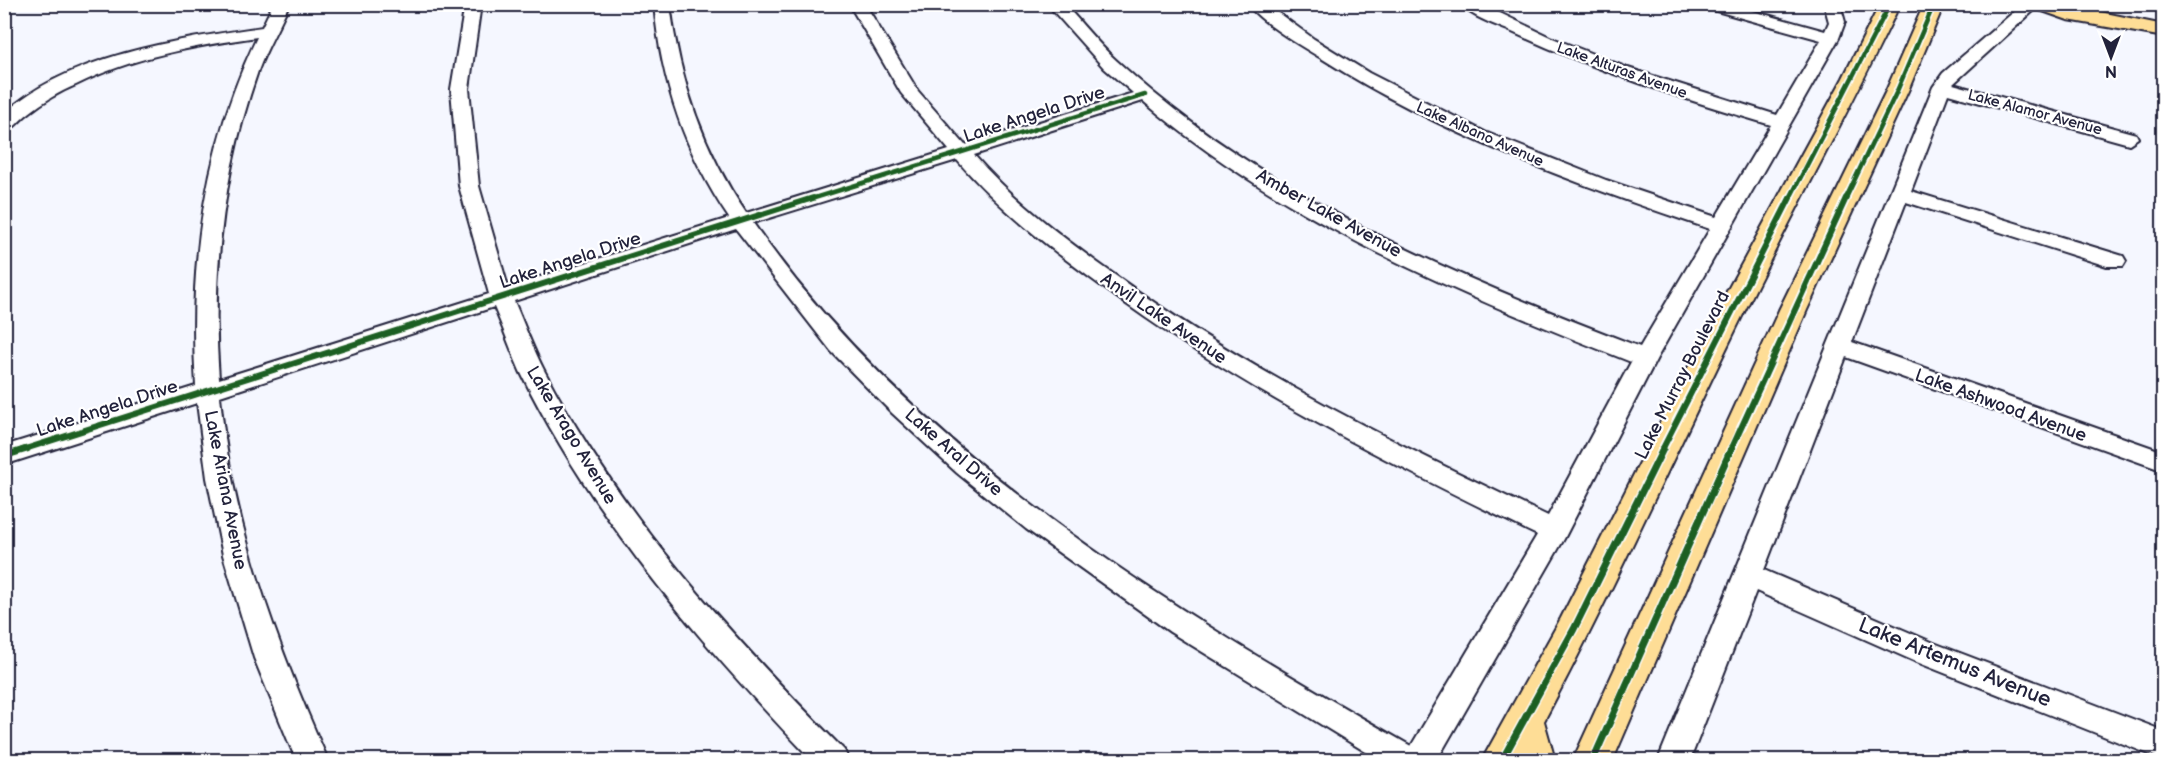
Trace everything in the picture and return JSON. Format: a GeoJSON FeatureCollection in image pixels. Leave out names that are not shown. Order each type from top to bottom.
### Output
{"type":"FeatureCollection","features":[{"type":"Feature","properties":{"kind":"main road","name":"Lake Murray Boulevard"},"geometry":{"type":"LineString","coordinates":[[1502,760],[1574,628],[1740,293],[1854,78],[1890,4]]}},
{"type":"Feature","properties":{"kind":"main road"},"geometry":{"type":"LineString","coordinates":[[1593,760],[1793,310],[1897,91],[1934,4]]}},
{"type":"Feature","properties":{"kind":"main road"},"geometry":{"type":"LineString","coordinates":[[2041,4],[2068,14],[2163,31]]}},
{"type":"Feature","properties":{"kind":"main road"},"geometry":{"type":"LineString","coordinates":[[2085,4],[2163,17]]}},
{"type":"Feature","properties":{"kind":"main road"},"geometry":{"type":"LineString","coordinates":[[1524,719],[1535,760]]}},
{"type":"Feature","properties":{"kind":"street","name":"Lake Ariana Avenue"},"geometry":{"type":"LineString","coordinates":[[281,4],[237,101],[213,193],[204,279],[203,333],[207,391],[219,473],[235,549],[254,606],[262,642],[312,760]]}},
{"type":"Feature","properties":{"kind":"street","name":"Lake Arago Avenue"},"geometry":{"type":"LineString","coordinates":[[473,4],[462,59],[460,128],[470,200],[483,251],[500,298],[549,404],[627,524],[658,567],[739,662],[833,760]]}},
{"type":"Feature","properties":{"kind":"street","name":"Lake Aral Drive"},"geometry":{"type":"LineString","coordinates":[[662,4],[667,51],[685,113],[705,160],[741,220],[800,301],[883,390],[974,472],[1088,560],[1161,611],[1313,707],[1407,760]]}},
{"type":"Feature","properties":{"kind":"street","name":"Anvil Lake Avenue"},"geometry":{"type":"LineString","coordinates":[[857,4],[894,72],[960,153],[1011,202],[1069,251],[1209,349],[1356,434],[1554,531]]}},
{"type":"Feature","properties":{"kind":"street","name":"Amber Lake Avenue"},"geometry":{"type":"LineString","coordinates":[[1055,4],[1088,42],[1145,94],[1251,170],[1347,226],[1464,283],[1645,358]]}},
{"type":"Feature","properties":{"kind":"street","name":"Lake Albano Avenue"},"geometry":{"type":"LineString","coordinates":[[1255,4],[1338,63],[1455,125],[1584,179],[1722,226]]}},
{"type":"Feature","properties":{"kind":"street","name":"Lake Alturas Avenue"},"geometry":{"type":"LineString","coordinates":[[1468,4],[1517,29],[1594,62],[1683,93],[1782,122]]}},
{"type":"Feature","properties":{"kind":"street"},"geometry":{"type":"LineString","coordinates":[[1708,4],[1831,38]]}},
{"type":"Feature","properties":{"kind":"street","name":"Lake Murray Boulevard"},"geometry":{"type":"LineString","coordinates":[[1420,760],[1554,531],[1645,358],[1831,38],[1837,22],[1832,4]]}},
{"type":"Feature","properties":{"kind":"street"},"geometry":{"type":"LineString","coordinates":[[1674,760],[1942,87],[1949,77],[2033,4]]}},
{"type":"Feature","properties":{"kind":"street"},"geometry":{"type":"LineString","coordinates":[[4,127],[20,111],[44,95],[109,64],[169,46],[267,31]]}},
{"type":"Feature","properties":{"kind":"street","name":"Lake Alamor Avenue"},"geometry":{"type":"LineString","coordinates":[[1942,87],[2129,138]]}},
{"type":"Feature","properties":{"kind":"street","name":"Lake Angela Drive"},"geometry":{"type":"LineString","coordinates":[[4,456],[741,220],[1145,94]]}},
{"type":"Feature","properties":{"kind":"street"},"geometry":{"type":"LineString","coordinates":[[1898,193],[2115,261]]}},
{"type":"Feature","properties":{"kind":"street","name":"Lake Ashwood Avenue"},"geometry":{"type":"LineString","coordinates":[[1840,346],[2163,462]]}},
{"type":"Feature","properties":{"kind":"street","name":"Lake Artemus Avenue"},"geometry":{"type":"LineString","coordinates":[[1748,574],[1924,652],[2163,746]]}},
{"type":"Feature","properties":{"kind":"cycle path"},"geometry":{"type":"LineString","coordinates":[[1502,760],[1574,629],[1740,293],[1854,78],[1890,4]]}},
{"type":"Feature","properties":{"kind":"cycle path"},"geometry":{"type":"LineString","coordinates":[[1593,760],[1793,310],[1897,91],[1934,4]]}},
{"type":"Feature","properties":{"kind":"cycle path"},"geometry":{"type":"LineString","coordinates":[[4,456],[740,221],[1145,95]]}}]}
